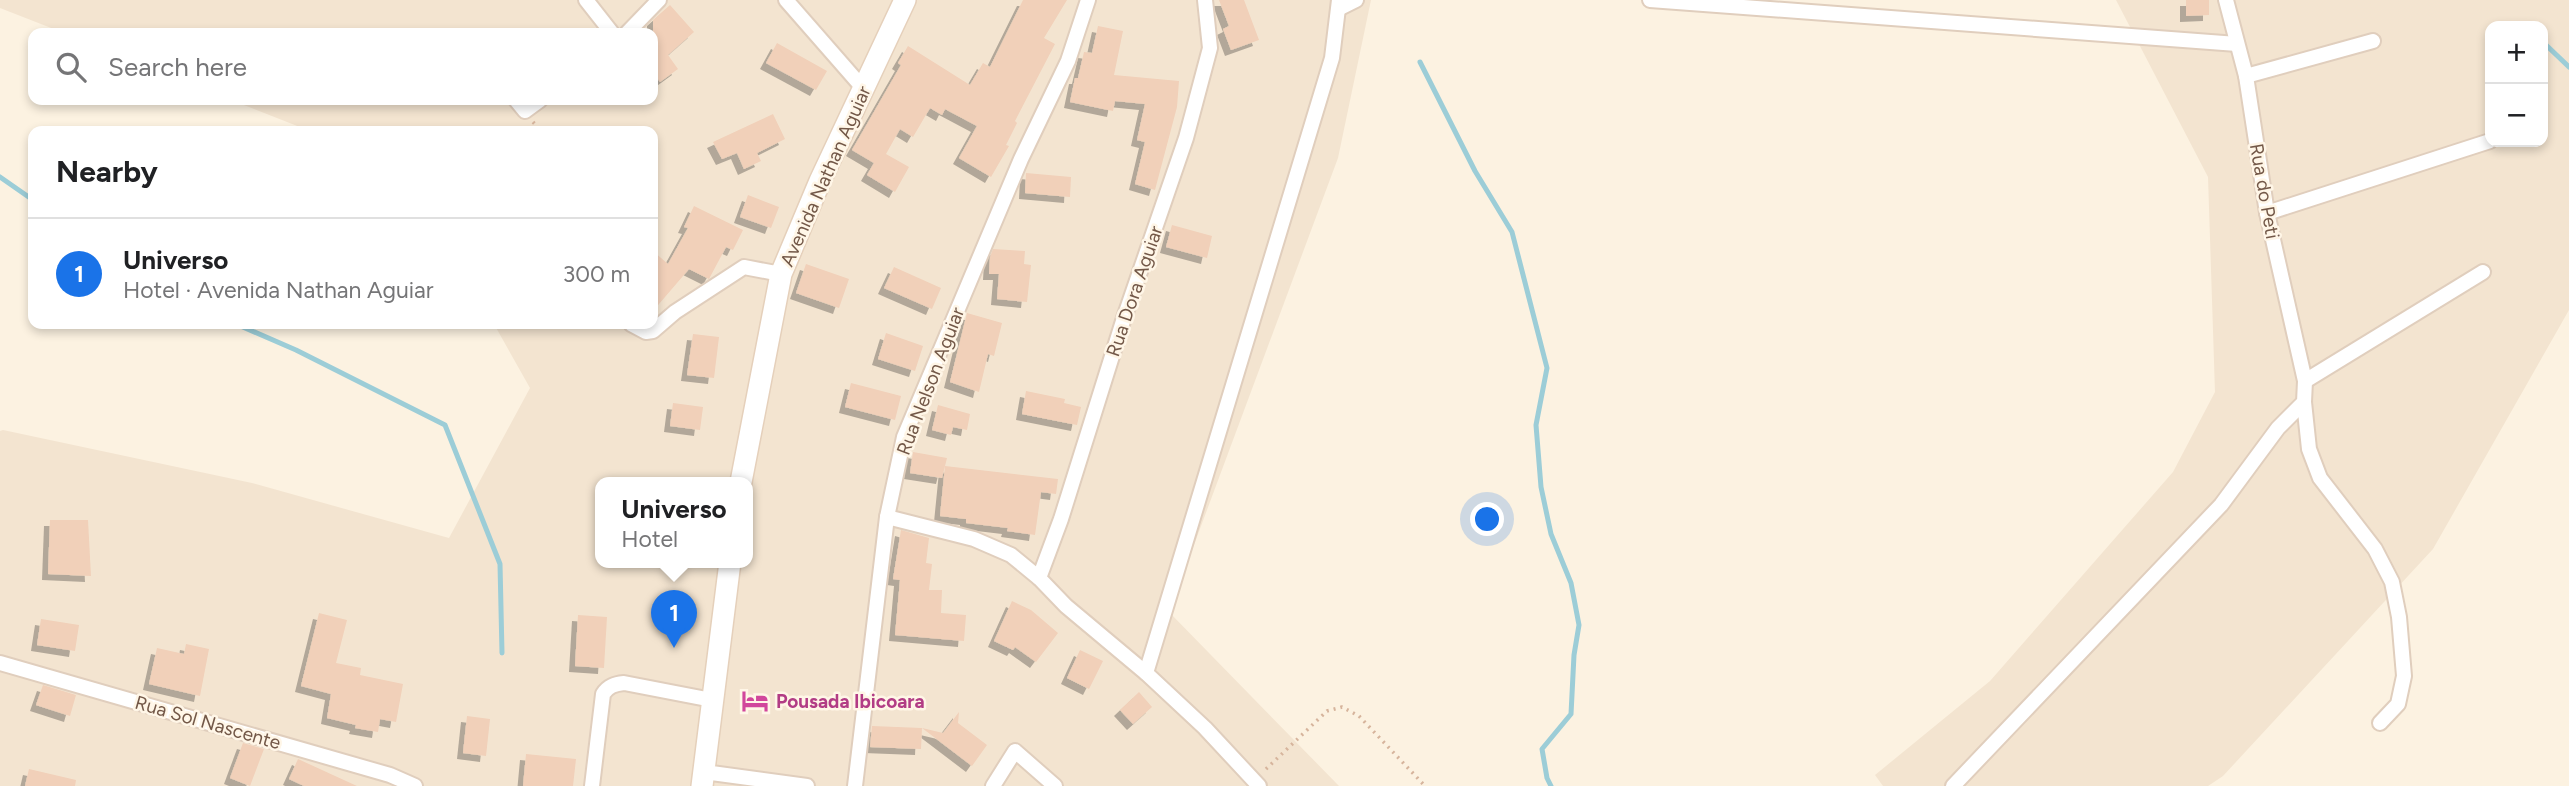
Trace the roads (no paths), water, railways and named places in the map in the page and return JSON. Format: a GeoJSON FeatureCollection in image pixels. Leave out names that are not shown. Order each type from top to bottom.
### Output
{"type":"FeatureCollection","features":[{"type":"Feature","properties":{"kind":"main road","name":"Avenida Nathan Aguiar"},"geometry":{"type":"LineString","coordinates":[[742,477],[781,274],[905,0]]}},
{"type":"Feature","properties":{"kind":"main road"},"geometry":{"type":"LineString","coordinates":[[703,779],[729,568]]}},
{"type":"Feature","properties":{"kind":"street"},"geometry":{"type":"LineString","coordinates":[[586,0],[608,28]]}},
{"type":"Feature","properties":{"kind":"street"},"geometry":{"type":"LineString","coordinates":[[631,28],[659,0]]}},
{"type":"Feature","properties":{"kind":"street"},"geometry":{"type":"LineString","coordinates":[[786,0],[863,88]]}},
{"type":"Feature","properties":{"kind":"street","name":"Rua Nelson Aguiar"},"geometry":{"type":"LineString","coordinates":[[855,786],[887,517],[904,437],[1021,159],[1068,61],[1088,0]]}},
{"type":"Feature","properties":{"kind":"street","name":"Rua Dora Aguiar"},"geometry":{"type":"LineString","coordinates":[[1039,578],[1061,519],[1123,321],[1186,138],[1210,48],[1205,0]]}},
{"type":"Feature","properties":{"kind":"street"},"geometry":{"type":"LineString","coordinates":[[1146,673],[1332,58],[1339,4],[1356,0]]}},
{"type":"Feature","properties":{"kind":"street"},"geometry":{"type":"LineString","coordinates":[[1650,0],[2237,44]]}},
{"type":"Feature","properties":{"kind":"street","name":"Rua do Peti"},"geometry":{"type":"LineString","coordinates":[[2226,0],[2246,76],[2267,213],[2305,381],[2304,402],[2309,449],[2320,478],[2375,549],[2392,582],[2399,618],[2404,676],[2398,704],[2380,723]]}},
{"type":"Feature","properties":{"kind":"street"},"geometry":{"type":"LineString","coordinates":[[2246,76],[2373,41]]}},
{"type":"Feature","properties":{"kind":"street"},"geometry":{"type":"LineString","coordinates":[[2267,213],[2485,143]]}},
{"type":"Feature","properties":{"kind":"street"},"geometry":{"type":"LineString","coordinates":[[658,327],[675,312],[744,267],[781,274]]}},
{"type":"Feature","properties":{"kind":"street"},"geometry":{"type":"LineString","coordinates":[[2305,381],[2483,272]]}},
{"type":"Feature","properties":{"kind":"street"},"geometry":{"type":"LineString","coordinates":[[1953,786],[2221,505],[2278,428],[2304,402]]}},
{"type":"Feature","properties":{"kind":"street"},"geometry":{"type":"LineString","coordinates":[[887,517],[975,538],[1011,555],[1205,728],[1254,784]]}},
{"type":"Feature","properties":{"kind":"street","name":"Rua Sol Nascente"},"geometry":{"type":"LineString","coordinates":[[0,663],[386,780],[415,786]]}},
{"type":"Feature","properties":{"kind":"street"},"geometry":{"type":"LineString","coordinates":[[592,786],[603,694],[606,689],[614,684],[624,683],[712,700]]}},
{"type":"Feature","properties":{"kind":"street"},"geometry":{"type":"LineString","coordinates":[[993,786],[1015,751],[1055,786]]}},
{"type":"Feature","properties":{"kind":"street"},"geometry":{"type":"LineString","coordinates":[[703,779],[807,786]]}},
{"type":"Feature","properties":{"kind":"waterway"},"geometry":{"type":"LineString","coordinates":[[2548,47],[2569,67]]}},
{"type":"Feature","properties":{"kind":"waterway"},"geometry":{"type":"LineString","coordinates":[[1420,62],[1475,171],[1512,232],[1547,368],[1536,425],[1541,487],[1551,534],[1571,583],[1579,625],[1574,655],[1571,714],[1542,749],[1551,786]]}},
{"type":"Feature","properties":{"kind":"waterway"},"geometry":{"type":"LineString","coordinates":[[0,177],[28,197]]}},
{"type":"Feature","properties":{"kind":"waterway"},"geometry":{"type":"LineString","coordinates":[[248,329],[296,350],[445,425],[500,564],[502,653]]}},
{"type":"Feature","properties":{"kind":"place","name":"Universo"},"geometry":{"type":"Point","coordinates":[674,648]}},
{"type":"Feature","properties":{"kind":"place","name":"Pousada Ibicoara"},"geometry":{"type":"Point","coordinates":[755,701]}}]}
